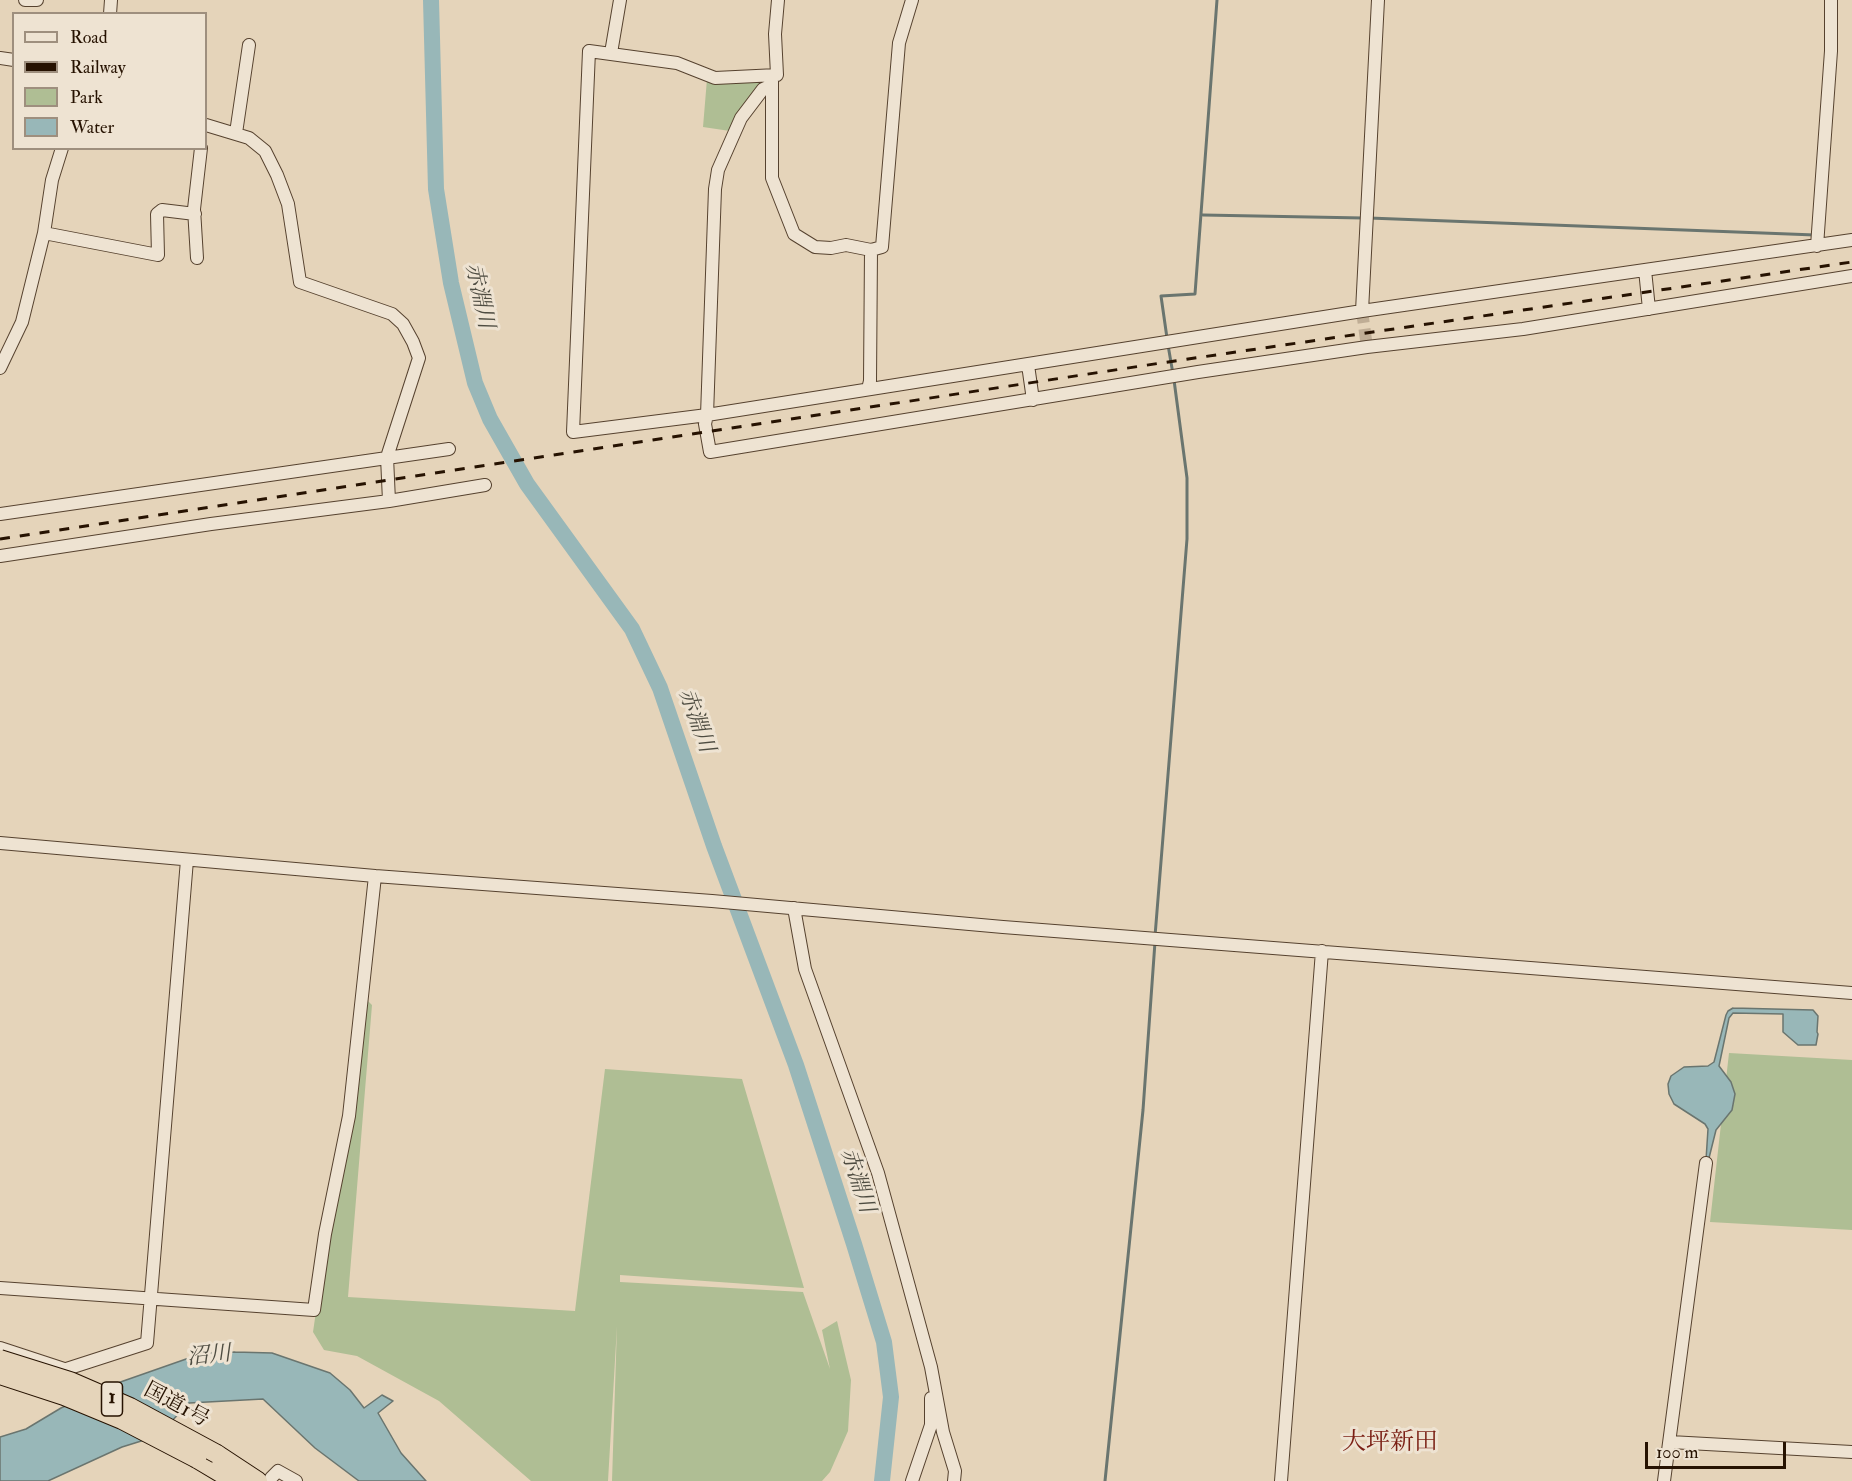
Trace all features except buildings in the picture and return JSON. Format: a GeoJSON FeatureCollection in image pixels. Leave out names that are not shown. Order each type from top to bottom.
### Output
{"type":"FeatureCollection","features":[{"type":"Feature","properties":{"kind":"highway","name":"国道1号"},"geometry":{"type":"LineString","coordinates":[[0,1359],[70,1382],[130,1407],[265,1480]]}},
{"type":"Feature","properties":{"kind":"highway","name":"国道1号"},"geometry":{"type":"LineString","coordinates":[[0,1374],[64,1396],[122,1420],[234,1481]]}},
{"type":"Feature","properties":{"kind":"street"},"geometry":{"type":"LineString","coordinates":[[24,0],[37,0]]}},
{"type":"Feature","properties":{"kind":"street"},"geometry":{"type":"LineString","coordinates":[[611,53],[620,0]]}},
{"type":"Feature","properties":{"kind":"street"},"geometry":{"type":"LineString","coordinates":[[778,0],[775,34],[777,75],[741,118],[718,170],[705,423],[710,452],[884,422],[1356,349],[1523,329],[1852,276]]}},
{"type":"Feature","properties":{"kind":"street"},"geometry":{"type":"LineString","coordinates":[[772,80],[772,178],[794,234],[815,247],[831,248],[846,245],[872,250],[882,247],[899,43],[912,0]]}},
{"type":"Feature","properties":{"kind":"street"},"geometry":{"type":"LineString","coordinates":[[1362,311],[1377,0]]}},
{"type":"Feature","properties":{"kind":"street"},"geometry":{"type":"LineString","coordinates":[[1817,246],[1831,51],[1831,0]]}},
{"type":"Feature","properties":{"kind":"street"},"geometry":{"type":"LineString","coordinates":[[236,133],[249,45]]}},
{"type":"Feature","properties":{"kind":"street"},"geometry":{"type":"LineString","coordinates":[[772,80],[715,78],[677,63],[589,51],[573,432],[707,415],[1362,311],[1852,240]]}},
{"type":"Feature","properties":{"kind":"street"},"geometry":{"type":"LineString","coordinates":[[207,126],[249,138],[265,151],[288,204],[300,282],[392,314],[404,324],[413,342],[419,358],[387,457],[388,501]]}},
{"type":"Feature","properties":{"kind":"street"},"geometry":{"type":"LineString","coordinates":[[0,368],[22,322],[44,233],[52,180],[61,150]]}},
{"type":"Feature","properties":{"kind":"street"},"geometry":{"type":"LineString","coordinates":[[197,258],[195,214],[201,150]]}},
{"type":"Feature","properties":{"kind":"street"},"geometry":{"type":"LineString","coordinates":[[44,233],[158,255],[157,214],[162,210],[195,214]]}},
{"type":"Feature","properties":{"kind":"street"},"geometry":{"type":"LineString","coordinates":[[868,389],[872,250]]}},
{"type":"Feature","properties":{"kind":"street"},"geometry":{"type":"LineString","coordinates":[[1645,270],[1649,309]]}},
{"type":"Feature","properties":{"kind":"street"},"geometry":{"type":"LineString","coordinates":[[1028,365],[1033,400]]}},
{"type":"Feature","properties":{"kind":"street"},"geometry":{"type":"LineString","coordinates":[[0,514],[449,449]]}},
{"type":"Feature","properties":{"kind":"street"},"geometry":{"type":"LineString","coordinates":[[0,556],[485,485]]}},
{"type":"Feature","properties":{"kind":"street"},"geometry":{"type":"LineString","coordinates":[[0,843],[1003,927],[1852,993]]}},
{"type":"Feature","properties":{"kind":"street"},"geometry":{"type":"LineString","coordinates":[[0,1384],[11,1387],[147,1343],[187,860]]}},
{"type":"Feature","properties":{"kind":"street"},"geometry":{"type":"LineString","coordinates":[[0,1288],[314,1310],[325,1234],[349,1116],[375,876]]}},
{"type":"Feature","properties":{"kind":"street"},"geometry":{"type":"LineString","coordinates":[[788,908],[805,969],[878,1173],[931,1367],[943,1432],[955,1471],[954,1481]]}},
{"type":"Feature","properties":{"kind":"street"},"geometry":{"type":"LineString","coordinates":[[1281,1481],[1322,951]]}},
{"type":"Feature","properties":{"kind":"street"},"geometry":{"type":"LineString","coordinates":[[1664,1481],[1706,1163]]}},
{"type":"Feature","properties":{"kind":"street"},"geometry":{"type":"LineString","coordinates":[[0,1348],[64,1369]]}},
{"type":"Feature","properties":{"kind":"street"},"geometry":{"type":"LineString","coordinates":[[912,1481],[932,1425],[931,1367]]}},
{"type":"Feature","properties":{"kind":"street"},"geometry":{"type":"LineString","coordinates":[[1670,1442],[1852,1452]]}},
{"type":"Feature","properties":{"kind":"street"},"geometry":{"type":"LineString","coordinates":[[265,1480],[278,1471],[296,1481]]}},
{"type":"Feature","properties":{"kind":"green space"},"geometry":{"type":"Polygon","coordinates":[[[772,75],[730,131],[703,127],[707,79],[772,75]]]}},
{"type":"Feature","properties":{"kind":"green space"},"geometry":{"type":"Polygon","coordinates":[[[362,995],[372,1005],[348,1297],[575,1311],[605,1069],[742,1079],[804,1288],[620,1275],[620,1282],[803,1292],[830,1369],[822,1330],[837,1321],[851,1380],[848,1431],[830,1472],[822,1481],[612,1481],[617,1326],[608,1481],[531,1481],[439,1401],[357,1356],[324,1350],[313,1332],[362,995]]]}},
{"type":"Feature","properties":{"kind":"green space"},"geometry":{"type":"Polygon","coordinates":[[[1729,1053],[1852,1060],[1852,1230],[1710,1222],[1729,1053]]]}},
{"type":"Feature","properties":{"kind":"water"},"geometry":{"type":"Polygon","coordinates":[[[1733,1008],[1813,1010],[1818,1016],[1818,1034],[1816,1045],[1798,1045],[1783,1032],[1783,1014],[1733,1013],[1729,1018],[1719,1066],[1731,1082],[1735,1094],[1732,1110],[1716,1130],[1709,1158],[1706,1160],[1708,1129],[1705,1124],[1674,1104],[1669,1094],[1668,1084],[1671,1076],[1684,1067],[1708,1066],[1714,1062],[1726,1015],[1733,1008]]]}},
{"type":"Feature","properties":{"kind":"water","name":"沼川"},"geometry":{"type":"Polygon","coordinates":[[[212,1353],[272,1353],[330,1373],[350,1390],[364,1408],[382,1395],[393,1401],[378,1413],[401,1453],[426,1481],[359,1481],[315,1448],[263,1399],[189,1403],[167,1426],[167,1433],[122,1447],[48,1481],[0,1481],[0,1437],[26,1429],[61,1408],[109,1386],[189,1358],[212,1353]]]}},
{"type":"Feature","properties":{"kind":"waterway","name":"赤淵川"},"geometry":{"type":"LineString","coordinates":[[431,0],[436,189],[451,283],[475,383],[490,419],[527,484],[632,629],[660,688],[714,846],[796,1065],[884,1342],[891,1397],[882,1481]]}},
{"type":"Feature","properties":{"kind":"waterway"},"geometry":{"type":"LineString","coordinates":[[1167,338],[1161,296],[1195,294],[1217,0]]}},
{"type":"Feature","properties":{"kind":"waterway"},"geometry":{"type":"LineString","coordinates":[[1203,215],[1363,218]]}},
{"type":"Feature","properties":{"kind":"waterway"},"geometry":{"type":"LineString","coordinates":[[1369,218],[1815,235]]}},
{"type":"Feature","properties":{"kind":"waterway"},"geometry":{"type":"LineString","coordinates":[[1168,345],[1173,374]]}},
{"type":"Feature","properties":{"kind":"waterway"},"geometry":{"type":"LineString","coordinates":[[1155,936],[1187,539],[1187,478],[1174,380]]}},
{"type":"Feature","properties":{"kind":"waterway"},"geometry":{"type":"LineString","coordinates":[[1105,1481],[1143,1110],[1155,942]]}},
{"type":"Feature","properties":{"kind":"tunnel"},"geometry":{"type":"LineString","coordinates":[[1362,311],[1367,347]]}},
{"type":"Feature","properties":{"kind":"railway"},"geometry":{"type":"LineString","coordinates":[[0,539],[1161,363],[1852,262]]}},
{"type":"Feature","properties":{"kind":"district","name":"大坪新田"},"geometry":{"type":"Point","coordinates":[1390,1444]}}]}
